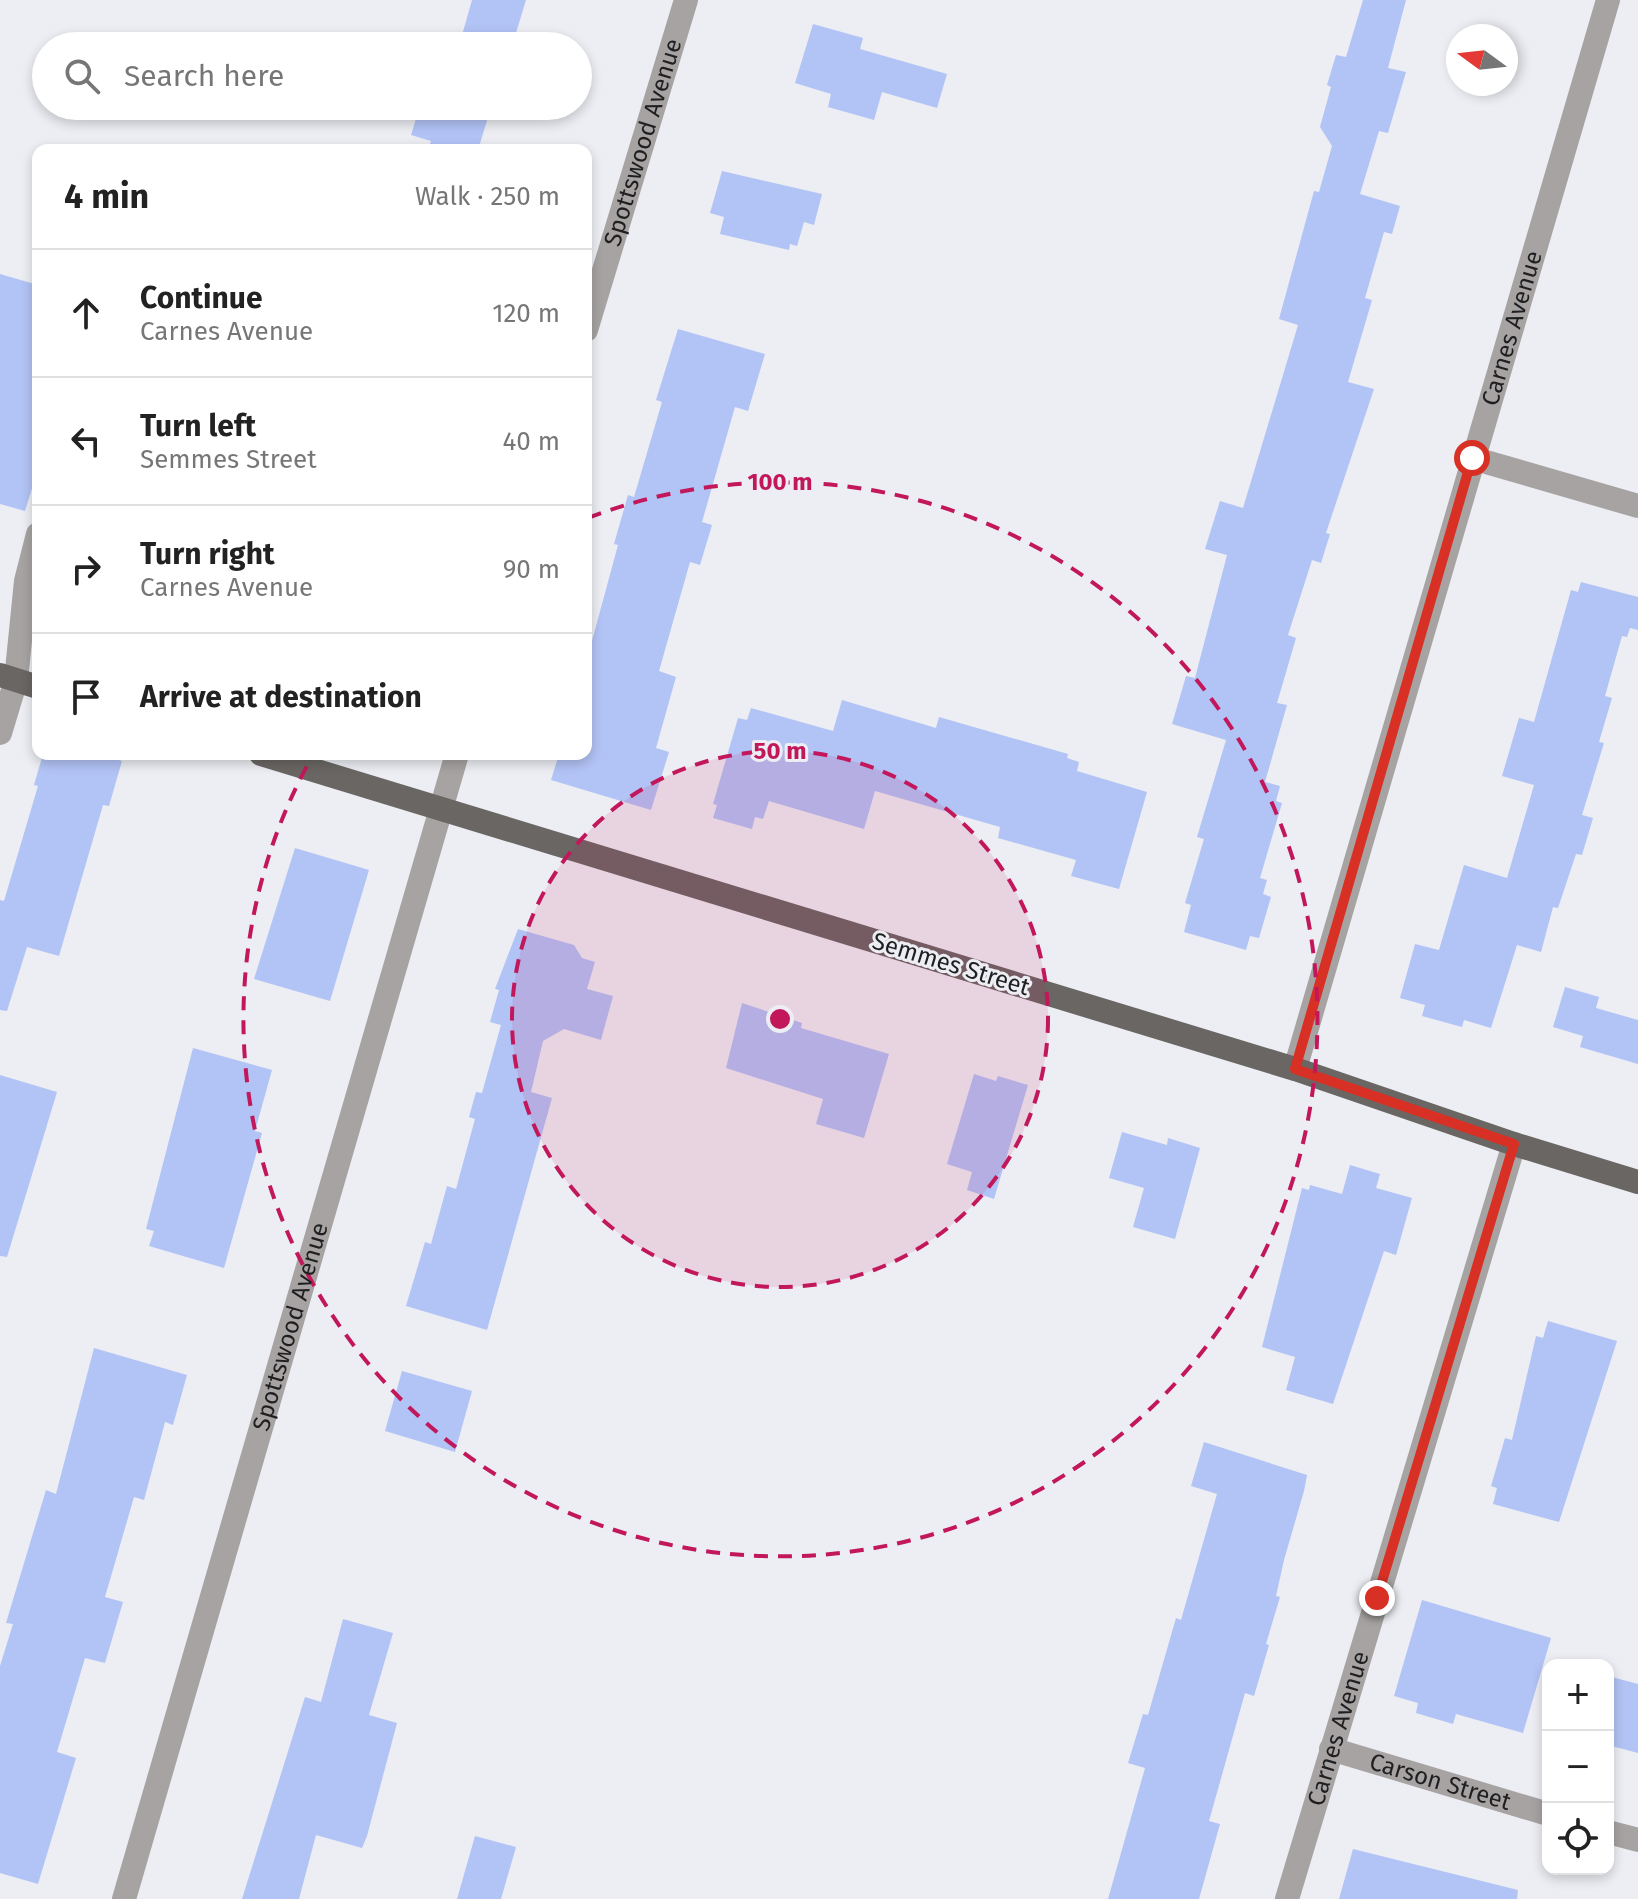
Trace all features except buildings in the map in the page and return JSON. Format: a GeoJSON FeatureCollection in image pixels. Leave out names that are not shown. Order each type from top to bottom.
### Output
{"type":"FeatureCollection","features":[{"type":"Feature","properties":{"kind":"main road","name":"Semmes Street"},"geometry":{"type":"LineString","coordinates":[[281,760],[1295,1069],[1514,1144],[1638,1182]]}},
{"type":"Feature","properties":{"kind":"street","name":"Spottswood Avenue"},"geometry":{"type":"LineString","coordinates":[[592,310],[686,0]]}},
{"type":"Feature","properties":{"kind":"street","name":"Carnes Avenue"},"geometry":{"type":"LineString","coordinates":[[1295,1069],[1608,0]]}},
{"type":"Feature","properties":{"kind":"street"},"geometry":{"type":"LineString","coordinates":[[1472,458],[1638,506]]}},
{"type":"Feature","properties":{"kind":"street"},"geometry":{"type":"LineString","coordinates":[[0,733],[18,681],[26,581],[32,558]]}},
{"type":"Feature","properties":{"kind":"street","name":"Spottswood Avenue"},"geometry":{"type":"LineString","coordinates":[[124,1899],[455,760]]}},
{"type":"Feature","properties":{"kind":"street","name":"Carnes Avenue"},"geometry":{"type":"LineString","coordinates":[[1287,1899],[1514,1144]]}},
{"type":"Feature","properties":{"kind":"street","name":"Carson Street"},"geometry":{"type":"LineString","coordinates":[[1331,1749],[1542,1812]]}},
{"type":"Feature","properties":{"kind":"street"},"geometry":{"type":"LineString","coordinates":[[1614,1834],[1638,1840]]}},
{"type":"Feature","properties":{"kind":"route"},"geometry":{"type":"LineString","coordinates":[[1377,1598],[1514,1144],[1295,1069],[1472,458]]}}]}
